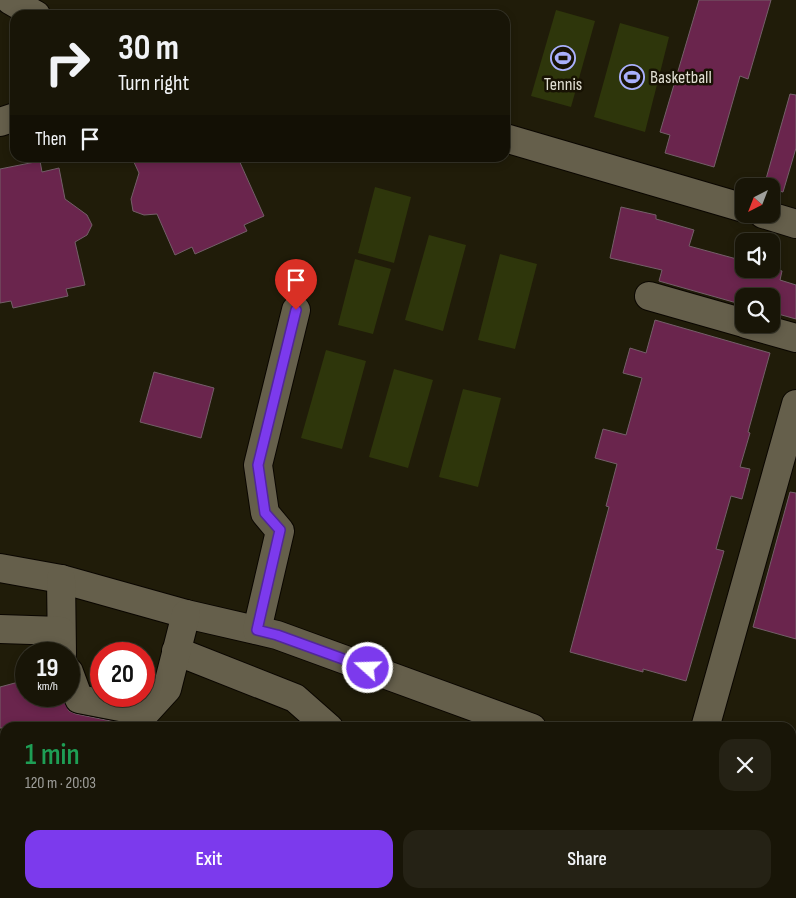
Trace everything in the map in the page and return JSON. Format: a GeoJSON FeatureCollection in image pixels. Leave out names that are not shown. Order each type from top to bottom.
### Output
{"type":"FeatureCollection","features":[{"type":"Feature","properties":{"kind":"lane"},"geometry":{"type":"LineString","coordinates":[[10,0],[27,10]]}},
{"type":"Feature","properties":{"kind":"lane"},"geometry":{"type":"LineString","coordinates":[[510,139],[735,205]]}},
{"type":"Feature","properties":{"kind":"lane"},"geometry":{"type":"LineString","coordinates":[[780,219],[796,224]]}},
{"type":"Feature","properties":{"kind":"lane"},"geometry":{"type":"LineString","coordinates":[[648,296],[735,321]]}},
{"type":"Feature","properties":{"kind":"lane"},"geometry":{"type":"LineString","coordinates":[[257,630],[280,530],[265,513],[258,465],[296,310]]}},
{"type":"Feature","properties":{"kind":"lane"},"geometry":{"type":"LineString","coordinates":[[778,333],[796,338]]}},
{"type":"Feature","properties":{"kind":"lane"},"geometry":{"type":"LineString","coordinates":[[707,722],[796,404]]}},
{"type":"Feature","properties":{"kind":"lane"},"geometry":{"type":"LineString","coordinates":[[0,568],[61,580],[186,614],[277,635],[516,722]]}},
{"type":"Feature","properties":{"kind":"lane"},"geometry":{"type":"LineString","coordinates":[[0,629],[62,642],[61,580]]}},
{"type":"Feature","properties":{"kind":"lane"},"geometry":{"type":"LineString","coordinates":[[80,699],[146,712],[167,689],[186,614]]}},
{"type":"Feature","properties":{"kind":"lane"},"geometry":{"type":"LineString","coordinates":[[176,651],[295,698],[322,722]]}},
{"type":"Feature","properties":{"kind":"green space","name":"Tennis"},"geometry":{"type":"Polygon","coordinates":[[[556,10],[595,21],[571,107],[531,96],[556,10]]]}},
{"type":"Feature","properties":{"kind":"green space","name":"Basketball"},"geometry":{"type":"Polygon","coordinates":[[[620,23],[669,37],[645,132],[594,117],[620,23]]]}},
{"type":"Feature","properties":{"kind":"green space"},"geometry":{"type":"Polygon","coordinates":[[[375,187],[411,197],[394,263],[358,253],[375,187]]]}},
{"type":"Feature","properties":{"kind":"green space"},"geometry":{"type":"Polygon","coordinates":[[[429,235],[466,245],[443,331],[405,320],[429,235]]]}},
{"type":"Feature","properties":{"kind":"green space"},"geometry":{"type":"Polygon","coordinates":[[[500,254],[537,264],[515,349],[478,340],[500,254]]]}},
{"type":"Feature","properties":{"kind":"green space"},"geometry":{"type":"Polygon","coordinates":[[[355,259],[391,269],[373,334],[338,325],[355,259]]]}},
{"type":"Feature","properties":{"kind":"green space"},"geometry":{"type":"Polygon","coordinates":[[[326,350],[366,361],[342,449],[301,438],[326,350]]]}},
{"type":"Feature","properties":{"kind":"green space"},"geometry":{"type":"Polygon","coordinates":[[[394,369],[433,380],[408,468],[369,457],[394,369]]]}},
{"type":"Feature","properties":{"kind":"green space"},"geometry":{"type":"Polygon","coordinates":[[[463,389],[501,398],[478,487],[439,477],[463,389]]]}},
{"type":"Feature","properties":{"kind":"building"},"geometry":{"type":"Polygon","coordinates":[[[699,0],[771,0],[748,79],[740,76],[714,167],[665,153],[670,135],[660,132],[699,0]]]}},
{"type":"Feature","properties":{"kind":"building"},"geometry":{"type":"Polygon","coordinates":[[[790,94],[796,95],[796,148],[783,192],[780,191],[780,178],[766,178],[790,94]]]}},
{"type":"Feature","properties":{"kind":"building"},"geometry":{"type":"Polygon","coordinates":[[[35,162],[40,162],[42,172],[59,168],[65,199],[87,215],[92,225],[87,235],[75,242],[85,285],[66,289],[68,296],[13,308],[11,301],[0,303],[0,169],[35,162]]]}},
{"type":"Feature","properties":{"kind":"building"},"geometry":{"type":"Polygon","coordinates":[[[134,162],[240,162],[264,216],[244,225],[247,231],[195,254],[192,247],[175,255],[157,214],[144,215],[133,211],[131,199],[139,173],[134,162]]]}},
{"type":"Feature","properties":{"kind":"building"},"geometry":{"type":"Polygon","coordinates":[[[621,207],[656,215],[656,219],[694,230],[689,246],[735,259],[735,278],[780,278],[780,270],[782,271],[780,280],[796,285],[796,319],[780,315],[780,288],[735,288],[735,302],[659,281],[662,270],[610,258],[621,207]]]}},
{"type":"Feature","properties":{"kind":"building"},"geometry":{"type":"Polygon","coordinates":[[[655,320],[770,353],[740,467],[750,469],[742,499],[731,496],[716,549],[724,551],[686,681],[643,669],[643,672],[570,652],[609,507],[606,506],[617,464],[595,458],[603,429],[626,435],[642,378],[623,373],[630,348],[646,353],[655,320]]]}},
{"type":"Feature","properties":{"kind":"building"},"geometry":{"type":"Polygon","coordinates":[[[154,372],[214,388],[201,438],[140,422],[154,372]]]}},
{"type":"Feature","properties":{"kind":"building"},"geometry":{"type":"Polygon","coordinates":[[[790,492],[796,493],[796,639],[753,627],[790,492]]]}},
{"type":"Feature","properties":{"kind":"building"},"geometry":{"type":"Polygon","coordinates":[[[15,683],[15,707],[67,707],[69,711],[76,714],[116,722],[0,722],[0,687],[15,683]]]}},
{"type":"Feature","properties":{"kind":"place","name":"Tennis"},"geometry":{"type":"Point","coordinates":[563,58]}},
{"type":"Feature","properties":{"kind":"place","name":"Basketball"},"geometry":{"type":"Point","coordinates":[632,77]}},
{"type":"Feature","properties":{"kind":"route"},"geometry":{"type":"LineString","coordinates":[[296,310],[258,465],[265,513],[280,530],[257,630],[277,635],[368,668]]}}]}
